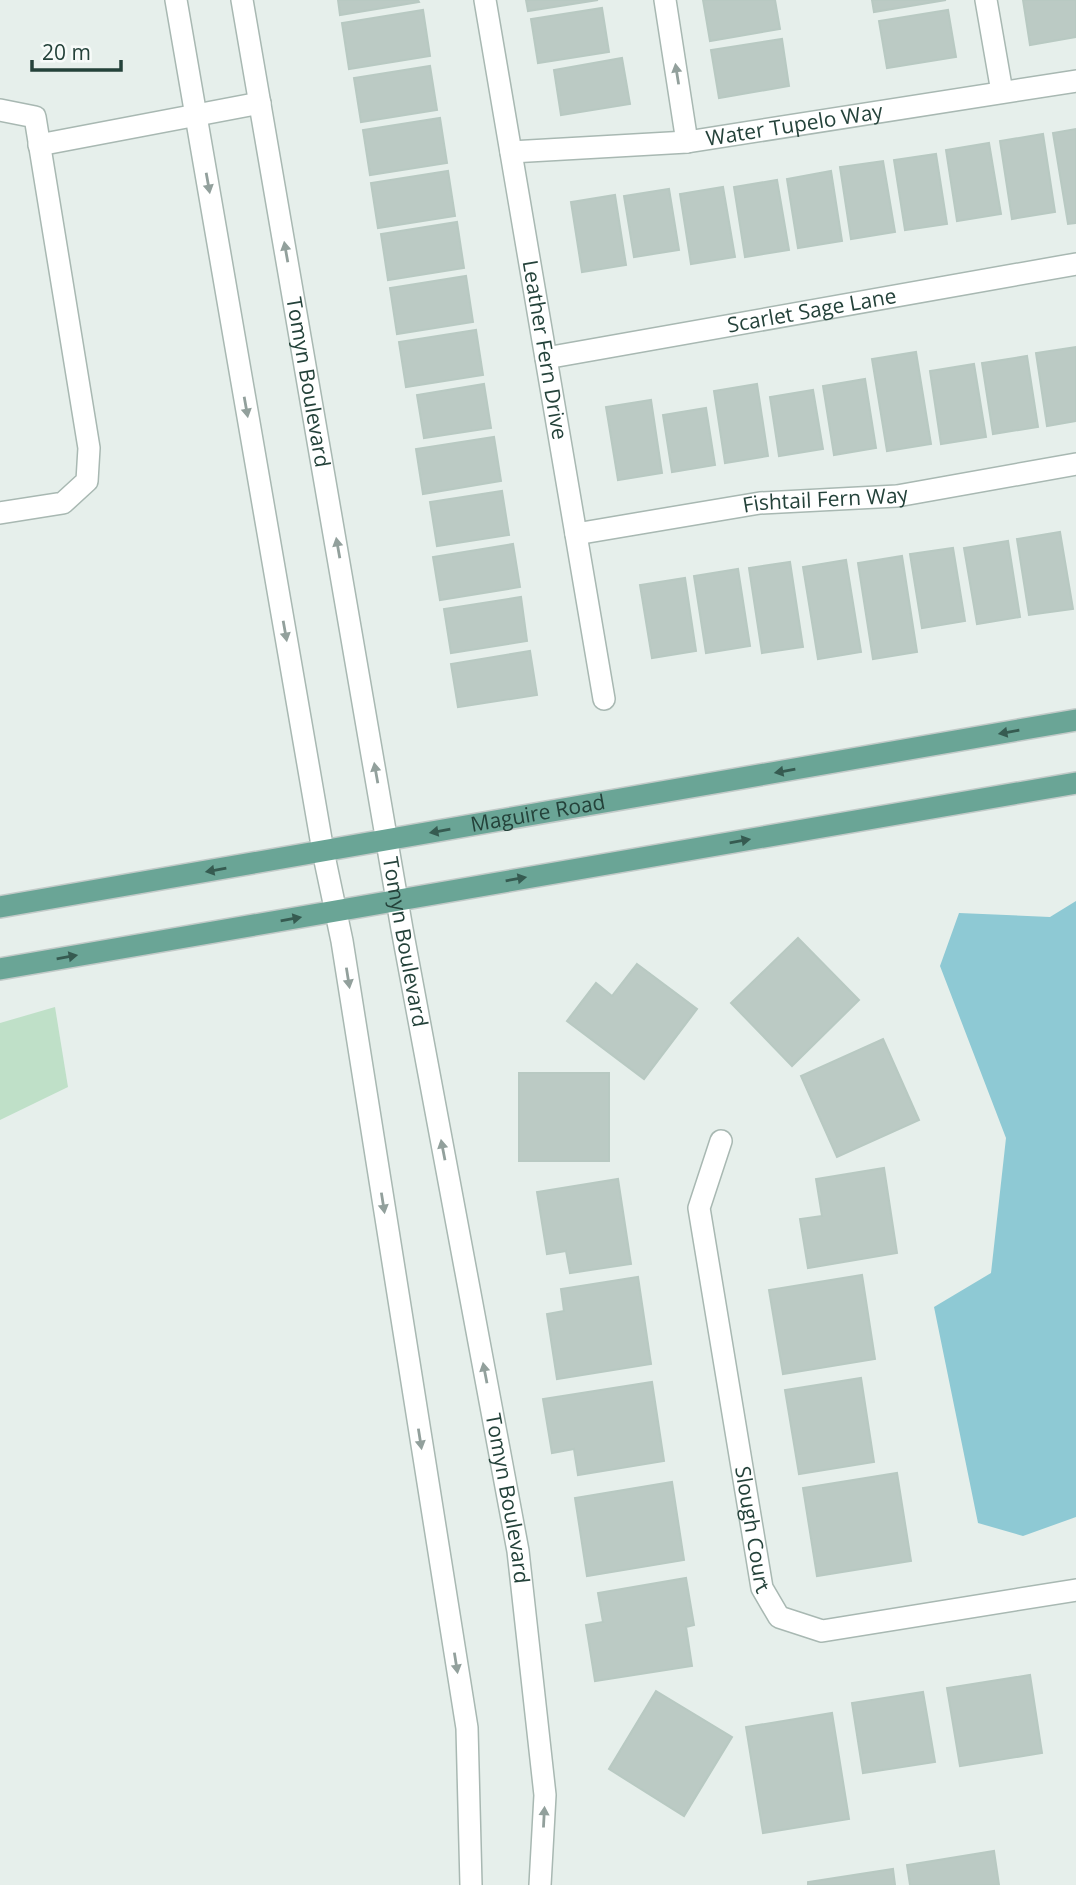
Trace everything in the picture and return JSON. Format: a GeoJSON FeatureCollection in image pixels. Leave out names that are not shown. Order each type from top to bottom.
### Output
{"type":"FeatureCollection","features":[{"type":"Feature","properties":{"kind":"main road","name":"Maguire Road"},"geometry":{"type":"LineString","coordinates":[[0,907],[1076,720]]}},
{"type":"Feature","properties":{"kind":"main road"},"geometry":{"type":"LineString","coordinates":[[0,969],[1076,783]]}},
{"type":"Feature","properties":{"kind":"street"},"geometry":{"type":"LineString","coordinates":[[176,0],[323,851],[336,911],[467,1728],[471,1885]]}},
{"type":"Feature","properties":{"kind":"street","name":"Tomyn Boulevard"},"geometry":{"type":"LineString","coordinates":[[242,0],[398,900],[518,1550],[545,1795],[540,1885]]}},
{"type":"Feature","properties":{"kind":"street","name":"Leather Fern Drive"},"geometry":{"type":"LineString","coordinates":[[485,0],[604,699]]}},
{"type":"Feature","properties":{"kind":"street"},"geometry":{"type":"LineString","coordinates":[[665,0],[687,142]]}},
{"type":"Feature","properties":{"kind":"street"},"geometry":{"type":"LineString","coordinates":[[986,0],[1002,92]]}},
{"type":"Feature","properties":{"kind":"street","name":"Water Tupelo Way"},"geometry":{"type":"LineString","coordinates":[[511,152],[687,142],[1076,81]]}},
{"type":"Feature","properties":{"kind":"street"},"geometry":{"type":"LineString","coordinates":[[39,145],[260,103]]}},
{"type":"Feature","properties":{"kind":"street"},"geometry":{"type":"LineString","coordinates":[[0,110],[35,117],[89,448],[87,481],[63,503],[0,513]]}},
{"type":"Feature","properties":{"kind":"street","name":"Scarlet Sage Lane"},"geometry":{"type":"LineString","coordinates":[[546,358],[1076,264]]}},
{"type":"Feature","properties":{"kind":"street","name":"Fishtail Fern Way"},"geometry":{"type":"LineString","coordinates":[[576,534],[761,503],[897,496],[1076,464]]}},
{"type":"Feature","properties":{"kind":"street","name":"Slough Court"},"geometry":{"type":"LineString","coordinates":[[721,1140],[699,1208],[762,1588],[779,1617],[822,1631],[1076,1590]]}},
{"type":"Feature","properties":{"kind":"green space"},"geometry":{"type":"Polygon","coordinates":[[[55,1007],[68,1087],[0,1120],[0,1023],[55,1007]]]}},
{"type":"Feature","properties":{"kind":"water"},"geometry":{"type":"Polygon","coordinates":[[[1076,901],[1076,1517],[1023,1536],[978,1523],[934,1307],[991,1273],[1006,1138],[940,966],[959,913],[1050,917],[1076,901]]]}},
{"type":"Feature","properties":{"kind":"building"},"geometry":{"type":"Polygon","coordinates":[[[338,0],[418,0],[419,2],[340,15],[338,0]]]}},
{"type":"Feature","properties":{"kind":"building"},"geometry":{"type":"Polygon","coordinates":[[[526,0],[598,0],[528,11],[526,0]]]}},
{"type":"Feature","properties":{"kind":"building"},"geometry":{"type":"Polygon","coordinates":[[[703,0],[775,0],[780,29],[710,41],[703,0]]]}},
{"type":"Feature","properties":{"kind":"building"},"geometry":{"type":"Polygon","coordinates":[[[872,0],[946,0],[874,12],[872,0]]]}},
{"type":"Feature","properties":{"kind":"building"},"geometry":{"type":"Polygon","coordinates":[[[1023,0],[1076,0],[1076,37],[1030,45],[1023,0]]]}},
{"type":"Feature","properties":{"kind":"building"},"geometry":{"type":"Polygon","coordinates":[[[602,8],[609,52],[538,63],[531,19],[602,8]]]}},
{"type":"Feature","properties":{"kind":"building"},"geometry":{"type":"Polygon","coordinates":[[[423,10],[430,56],[349,69],[342,23],[423,10]]]}},
{"type":"Feature","properties":{"kind":"building"},"geometry":{"type":"Polygon","coordinates":[[[948,10],[956,57],[887,68],[879,21],[948,10]]]}},
{"type":"Feature","properties":{"kind":"building"},"geometry":{"type":"Polygon","coordinates":[[[782,39],[789,86],[719,98],[711,50],[782,39]]]}},
{"type":"Feature","properties":{"kind":"building"},"geometry":{"type":"Polygon","coordinates":[[[622,58],[630,104],[561,115],[554,70],[622,58]]]}},
{"type":"Feature","properties":{"kind":"building"},"geometry":{"type":"Polygon","coordinates":[[[430,66],[437,110],[361,122],[354,78],[430,66]]]}},
{"type":"Feature","properties":{"kind":"building"},"geometry":{"type":"Polygon","coordinates":[[[440,118],[447,163],[370,175],[363,130],[440,118]]]}},
{"type":"Feature","properties":{"kind":"building"},"geometry":{"type":"Polygon","coordinates":[[[1076,129],[1076,223],[1068,224],[1053,133],[1076,129]]]}},
{"type":"Feature","properties":{"kind":"building"},"geometry":{"type":"Polygon","coordinates":[[[1043,134],[1055,212],[1012,219],[1000,141],[1043,134]]]}},
{"type":"Feature","properties":{"kind":"building"},"geometry":{"type":"Polygon","coordinates":[[[989,143],[1001,214],[957,221],[946,150],[989,143]]]}},
{"type":"Feature","properties":{"kind":"building"},"geometry":{"type":"Polygon","coordinates":[[[936,154],[947,224],[905,230],[894,160],[936,154]]]}},
{"type":"Feature","properties":{"kind":"building"},"geometry":{"type":"Polygon","coordinates":[[[883,161],[895,232],[851,239],[840,167],[883,161]]]}},
{"type":"Feature","properties":{"kind":"building"},"geometry":{"type":"Polygon","coordinates":[[[448,171],[455,216],[378,228],[371,183],[448,171]]]}},
{"type":"Feature","properties":{"kind":"building"},"geometry":{"type":"Polygon","coordinates":[[[831,171],[842,241],[798,248],[787,179],[831,171]]]}},
{"type":"Feature","properties":{"kind":"building"},"geometry":{"type":"Polygon","coordinates":[[[777,180],[789,250],[745,257],[734,187],[777,180]]]}},
{"type":"Feature","properties":{"kind":"building"},"geometry":{"type":"Polygon","coordinates":[[[723,187],[735,257],[691,264],[680,194],[723,187]]]}},
{"type":"Feature","properties":{"kind":"building"},"geometry":{"type":"Polygon","coordinates":[[[669,189],[679,250],[634,257],[624,196],[669,189]]]}},
{"type":"Feature","properties":{"kind":"building"},"geometry":{"type":"Polygon","coordinates":[[[615,195],[626,265],[582,272],[571,202],[615,195]]]}},
{"type":"Feature","properties":{"kind":"building"},"geometry":{"type":"Polygon","coordinates":[[[457,222],[464,268],[388,280],[381,234],[457,222]]]}},
{"type":"Feature","properties":{"kind":"building"},"geometry":{"type":"Polygon","coordinates":[[[466,276],[473,322],[397,334],[390,288],[466,276]]]}},
{"type":"Feature","properties":{"kind":"building"},"geometry":{"type":"Polygon","coordinates":[[[476,330],[483,375],[406,387],[399,342],[476,330]]]}},
{"type":"Feature","properties":{"kind":"building"},"geometry":{"type":"Polygon","coordinates":[[[1076,347],[1076,421],[1047,426],[1036,353],[1076,347]]]}},
{"type":"Feature","properties":{"kind":"building"},"geometry":{"type":"Polygon","coordinates":[[[916,352],[931,444],[887,451],[872,359],[916,352]]]}},
{"type":"Feature","properties":{"kind":"building"},"geometry":{"type":"Polygon","coordinates":[[[1027,356],[1038,427],[993,434],[982,363],[1027,356]]]}},
{"type":"Feature","properties":{"kind":"building"},"geometry":{"type":"Polygon","coordinates":[[[974,364],[986,437],[941,444],[930,371],[974,364]]]}},
{"type":"Feature","properties":{"kind":"building"},"geometry":{"type":"Polygon","coordinates":[[[865,379],[876,448],[834,455],[823,386],[865,379]]]}},
{"type":"Feature","properties":{"kind":"building"},"geometry":{"type":"Polygon","coordinates":[[[484,384],[491,428],[424,438],[417,395],[484,384]]]}},
{"type":"Feature","properties":{"kind":"building"},"geometry":{"type":"Polygon","coordinates":[[[757,384],[768,456],[725,463],[714,391],[757,384]]]}},
{"type":"Feature","properties":{"kind":"building"},"geometry":{"type":"Polygon","coordinates":[[[813,390],[823,449],[779,456],[770,397],[813,390]]]}},
{"type":"Feature","properties":{"kind":"building"},"geometry":{"type":"Polygon","coordinates":[[[651,400],[662,473],[618,480],[606,407],[651,400]]]}},
{"type":"Feature","properties":{"kind":"building"},"geometry":{"type":"Polygon","coordinates":[[[706,408],[715,465],[672,472],[663,415],[706,408]]]}},
{"type":"Feature","properties":{"kind":"building"},"geometry":{"type":"Polygon","coordinates":[[[494,437],[501,481],[423,494],[416,449],[494,437]]]}},
{"type":"Feature","properties":{"kind":"building"},"geometry":{"type":"Polygon","coordinates":[[[502,491],[509,535],[437,546],[430,502],[502,491]]]}},
{"type":"Feature","properties":{"kind":"building"},"geometry":{"type":"Polygon","coordinates":[[[1060,532],[1073,609],[1029,615],[1017,539],[1060,532]]]}},
{"type":"Feature","properties":{"kind":"building"},"geometry":{"type":"Polygon","coordinates":[[[1008,541],[1020,617],[977,624],[964,548],[1008,541]]]}},
{"type":"Feature","properties":{"kind":"building"},"geometry":{"type":"Polygon","coordinates":[[[513,544],[520,587],[440,600],[433,557],[513,544]]]}},
{"type":"Feature","properties":{"kind":"building"},"geometry":{"type":"Polygon","coordinates":[[[953,548],[965,621],[922,628],[910,554],[953,548]]]}},
{"type":"Feature","properties":{"kind":"building"},"geometry":{"type":"Polygon","coordinates":[[[902,556],[917,652],[873,659],[858,563],[902,556]]]}},
{"type":"Feature","properties":{"kind":"building"},"geometry":{"type":"Polygon","coordinates":[[[846,560],[861,652],[818,659],[803,567],[846,560]]]}},
{"type":"Feature","properties":{"kind":"building"},"geometry":{"type":"Polygon","coordinates":[[[790,562],[803,647],[762,653],[749,568],[790,562]]]}},
{"type":"Feature","properties":{"kind":"building"},"geometry":{"type":"Polygon","coordinates":[[[738,569],[750,646],[706,653],[694,576],[738,569]]]}},
{"type":"Feature","properties":{"kind":"building"},"geometry":{"type":"Polygon","coordinates":[[[685,578],[696,651],[652,658],[640,585],[685,578]]]}},
{"type":"Feature","properties":{"kind":"building"},"geometry":{"type":"Polygon","coordinates":[[[521,597],[527,641],[451,653],[444,609],[521,597]]]}},
{"type":"Feature","properties":{"kind":"building"},"geometry":{"type":"Polygon","coordinates":[[[530,651],[537,695],[458,707],[451,664],[530,651]]]}},
{"type":"Feature","properties":{"kind":"building"},"geometry":{"type":"Polygon","coordinates":[[[798,938],[859,1000],[792,1066],[731,1003],[798,938]]]}},
{"type":"Feature","properties":{"kind":"building"},"geometry":{"type":"Polygon","coordinates":[[[637,964],[697,1009],[644,1079],[567,1021],[596,983],[612,996],[637,964]]]}},
{"type":"Feature","properties":{"kind":"building"},"geometry":{"type":"Polygon","coordinates":[[[883,1039],[919,1120],[837,1157],[801,1076],[883,1039]]]}},
{"type":"Feature","properties":{"kind":"building"},"geometry":{"type":"Polygon","coordinates":[[[519,1073],[609,1073],[609,1161],[519,1161],[519,1073]]]}},
{"type":"Feature","properties":{"kind":"building"},"geometry":{"type":"Polygon","coordinates":[[[884,1168],[897,1253],[808,1268],[800,1219],[822,1216],[816,1179],[884,1168]]]}},
{"type":"Feature","properties":{"kind":"building"},"geometry":{"type":"Polygon","coordinates":[[[618,1179],[631,1264],[570,1273],[566,1251],[547,1254],[537,1192],[618,1179]]]}},
{"type":"Feature","properties":{"kind":"building"},"geometry":{"type":"Polygon","coordinates":[[[862,1275],[875,1359],[783,1374],[769,1290],[862,1275]]]}},
{"type":"Feature","properties":{"kind":"building"},"geometry":{"type":"Polygon","coordinates":[[[638,1277],[651,1364],[557,1379],[547,1314],[564,1311],[561,1289],[638,1277]]]}},
{"type":"Feature","properties":{"kind":"building"},"geometry":{"type":"Polygon","coordinates":[[[861,1378],[874,1462],[799,1474],[785,1390],[861,1378]]]}},
{"type":"Feature","properties":{"kind":"building"},"geometry":{"type":"Polygon","coordinates":[[[652,1382],[664,1461],[578,1475],[574,1449],[552,1453],[543,1399],[652,1382]]]}},
{"type":"Feature","properties":{"kind":"building"},"geometry":{"type":"Polygon","coordinates":[[[897,1473],[911,1561],[817,1576],[803,1488],[897,1473]]]}},
{"type":"Feature","properties":{"kind":"building"},"geometry":{"type":"Polygon","coordinates":[[[672,1482],[684,1560],[587,1576],[575,1498],[672,1482]]]}},
{"type":"Feature","properties":{"kind":"building"},"geometry":{"type":"Polygon","coordinates":[[[686,1578],[694,1625],[686,1627],[692,1666],[595,1681],[586,1625],[603,1622],[598,1593],[686,1578]]]}},
{"type":"Feature","properties":{"kind":"building"},"geometry":{"type":"Polygon","coordinates":[[[1030,1675],[1042,1753],[960,1766],[947,1688],[1030,1675]]]}},
{"type":"Feature","properties":{"kind":"building"},"geometry":{"type":"Polygon","coordinates":[[[656,1691],[732,1737],[684,1816],[609,1769],[656,1691]]]}},
{"type":"Feature","properties":{"kind":"building"},"geometry":{"type":"Polygon","coordinates":[[[923,1692],[935,1762],[863,1773],[852,1703],[923,1692]]]}},
{"type":"Feature","properties":{"kind":"building"},"geometry":{"type":"Polygon","coordinates":[[[832,1713],[849,1819],[763,1833],[746,1727],[832,1713]]]}},
{"type":"Feature","properties":{"kind":"building"},"geometry":{"type":"Polygon","coordinates":[[[994,1851],[999,1885],[910,1885],[907,1865],[994,1851]]]}},
{"type":"Feature","properties":{"kind":"building"},"geometry":{"type":"Polygon","coordinates":[[[893,1869],[895,1885],[808,1885],[808,1882],[893,1869]]]}}]}
